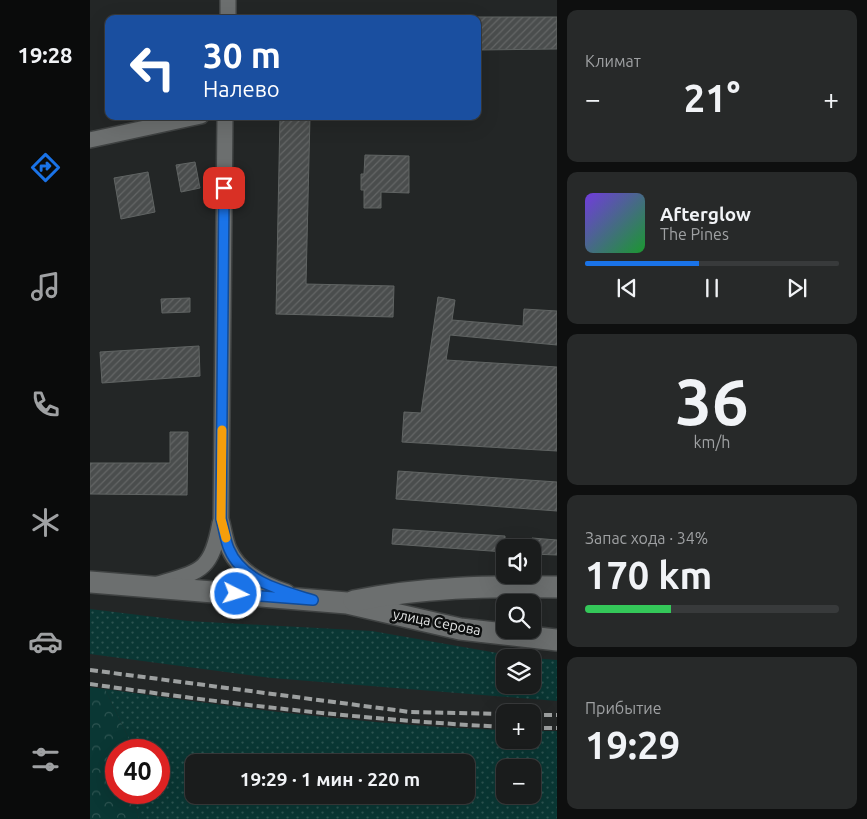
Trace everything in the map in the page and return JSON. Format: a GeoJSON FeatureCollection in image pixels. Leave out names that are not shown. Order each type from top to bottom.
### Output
{"type":"FeatureCollection","features":[{"type":"Feature","properties":{"kind":"street"},"geometry":{"type":"LineString","coordinates":[[228,0],[228,15]]}},
{"type":"Feature","properties":{"kind":"street"},"geometry":{"type":"LineString","coordinates":[[90,140],[183,120]]}},
{"type":"Feature","properties":{"kind":"street"},"geometry":{"type":"LineString","coordinates":[[150,587],[193,574],[208,564],[216,547],[221,519],[225,120]]}},
{"type":"Feature","properties":{"kind":"street"},"geometry":{"type":"LineString","coordinates":[[221,519],[229,550],[242,568],[266,586],[313,600]]}},
{"type":"Feature","properties":{"kind":"street","name":"улица Серова"},"geometry":{"type":"LineString","coordinates":[[90,582],[347,603],[460,628],[557,640]]}},
{"type":"Feature","properties":{"kind":"street","name":"улица Серова"},"geometry":{"type":"LineString","coordinates":[[347,603],[384,595],[489,586],[557,587]]}},
{"type":"Feature","properties":{"kind":"green space"},"geometry":{"type":"Polygon","coordinates":[[[90,609],[188,621],[372,631],[496,653],[496,694],[541,694],[541,659],[557,660],[557,701],[272,678],[90,654],[90,609]]]}},
{"type":"Feature","properties":{"kind":"green space"},"geometry":{"type":"Polygon","coordinates":[[[90,687],[105,689],[128,737],[128,739],[105,739],[105,804],[135,804],[139,819],[90,819],[90,687]]]}},
{"type":"Feature","properties":{"kind":"green space"},"geometry":{"type":"Polygon","coordinates":[[[105,689],[305,715],[496,730],[496,749],[541,749],[541,731],[557,731],[557,819],[139,819],[135,804],[170,804],[170,739],[128,739],[105,689]]]}},
{"type":"Feature","properties":{"kind":"building"},"geometry":{"type":"Polygon","coordinates":[[[481,17],[557,17],[557,49],[481,50],[481,17]]]}},
{"type":"Feature","properties":{"kind":"building"},"geometry":{"type":"Polygon","coordinates":[[[280,120],[310,120],[306,284],[394,286],[393,317],[276,314],[280,120]]]}},
{"type":"Feature","properties":{"kind":"building"},"geometry":{"type":"Polygon","coordinates":[[[365,155],[409,156],[409,193],[381,192],[381,208],[364,208],[364,190],[361,190],[361,174],[364,174],[365,155]]]}},
{"type":"Feature","properties":{"kind":"building"},"geometry":{"type":"Polygon","coordinates":[[[195,162],[200,188],[181,192],[176,165],[195,162]]]}},
{"type":"Feature","properties":{"kind":"building"},"geometry":{"type":"Polygon","coordinates":[[[148,172],[155,212],[121,219],[114,178],[148,172]]]}},
{"type":"Feature","properties":{"kind":"building"},"geometry":{"type":"Polygon","coordinates":[[[438,297],[455,300],[452,320],[523,326],[524,309],[557,311],[557,345],[450,335],[446,360],[557,367],[557,451],[402,442],[404,412],[421,413],[438,297]]]}},
{"type":"Feature","properties":{"kind":"building"},"geometry":{"type":"Polygon","coordinates":[[[190,298],[190,312],[162,313],[161,299],[190,298]]]}},
{"type":"Feature","properties":{"kind":"building"},"geometry":{"type":"Polygon","coordinates":[[[199,346],[200,376],[102,383],[100,352],[199,346]]]}},
{"type":"Feature","properties":{"kind":"building"},"geometry":{"type":"Polygon","coordinates":[[[170,432],[188,432],[187,495],[90,494],[90,463],[170,463],[170,432]]]}},
{"type":"Feature","properties":{"kind":"building"},"geometry":{"type":"Polygon","coordinates":[[[398,471],[557,482],[557,511],[396,499],[398,471]]]}},
{"type":"Feature","properties":{"kind":"building"},"geometry":{"type":"Polygon","coordinates":[[[393,529],[505,536],[505,539],[496,539],[496,551],[392,544],[393,529]]]}},
{"type":"Feature","properties":{"kind":"building"},"geometry":{"type":"Polygon","coordinates":[[[532,538],[557,540],[557,555],[541,554],[541,539],[532,538]]]}},
{"type":"Feature","properties":{"kind":"railway"},"geometry":{"type":"LineString","coordinates":[[90,670],[410,712],[496,714]]}},
{"type":"Feature","properties":{"kind":"railway"},"geometry":{"type":"LineString","coordinates":[[90,684],[297,710],[496,726]]}},
{"type":"Feature","properties":{"kind":"railway"},"geometry":{"type":"LineString","coordinates":[[541,715],[557,715]]}},
{"type":"Feature","properties":{"kind":"railway"},"geometry":{"type":"LineString","coordinates":[[541,728],[557,728]]}},
{"type":"Feature","properties":{"kind":"slow traffic"},"geometry":{"type":"LineString","coordinates":[[222,430],[221,519],[226,538]]}},
{"type":"Feature","properties":{"kind":"route"},"geometry":{"type":"LineString","coordinates":[[224,188],[221,519],[229,550],[242,568],[266,586],[313,600],[236,594]]}}]}
